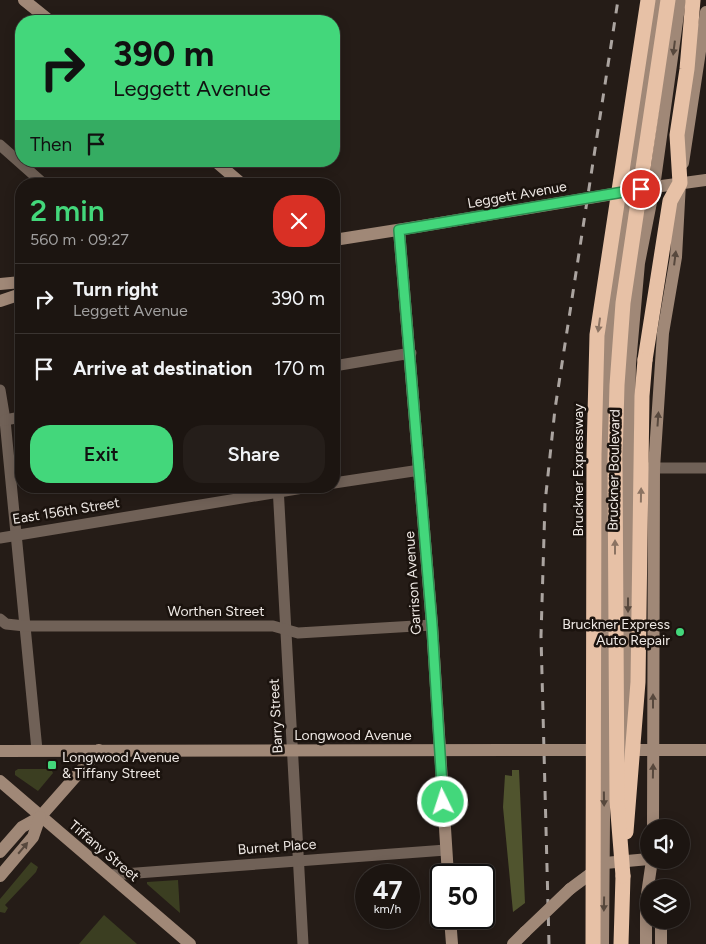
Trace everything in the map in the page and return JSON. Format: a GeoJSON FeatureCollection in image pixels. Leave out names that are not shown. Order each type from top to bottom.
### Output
{"type":"FeatureCollection","features":[{"type":"Feature","properties":{"kind":"highway","name":"Bruckner Expressway"},"geometry":{"type":"LineString","coordinates":[[593,944],[594,454],[597,335],[648,0]]}},
{"type":"Feature","properties":{"kind":"highway"},"geometry":{"type":"LineString","coordinates":[[623,876],[617,801],[616,385],[623,303],[668,0]]}},
{"type":"Feature","properties":{"kind":"highway"},"geometry":{"type":"LineString","coordinates":[[621,944],[623,876],[638,682],[642,396],[645,360],[670,201],[680,183],[677,135],[696,70],[693,0]]}},
{"type":"Feature","properties":{"kind":"main road"},"geometry":{"type":"LineString","coordinates":[[24,0],[43,15]]}},
{"type":"Feature","properties":{"kind":"main road","name":"Bruckner Boulevard"},"geometry":{"type":"LineString","coordinates":[[604,944],[603,469],[610,330],[628,191],[658,0]]}},
{"type":"Feature","properties":{"kind":"main road","name":"Bruckner Boulevard"},"geometry":{"type":"LineString","coordinates":[[626,944],[624,750],[628,694],[630,364],[639,262],[654,187],[680,0]]}},
{"type":"Feature","properties":{"kind":"main road"},"geometry":{"type":"LineString","coordinates":[[696,70],[706,12]]}},
{"type":"Feature","properties":{"kind":"main road"},"geometry":{"type":"LineString","coordinates":[[222,167],[235,178]]}},
{"type":"Feature","properties":{"kind":"main road","name":"Leggett Avenue"},"geometry":{"type":"LineString","coordinates":[[340,239],[628,191],[706,180]]}},
{"type":"Feature","properties":{"kind":"main road"},"geometry":{"type":"LineString","coordinates":[[653,819],[654,468],[664,333],[676,256],[680,183]]}},
{"type":"Feature","properties":{"kind":"main road","name":"Garrison Avenue"},"geometry":{"type":"LineString","coordinates":[[399,230],[411,353],[432,625],[447,864]]}},
{"type":"Feature","properties":{"kind":"main road"},"geometry":{"type":"LineString","coordinates":[[0,284],[15,283]]}},
{"type":"Feature","properties":{"kind":"main road"},"geometry":{"type":"LineString","coordinates":[[0,301],[15,296]]}},
{"type":"Feature","properties":{"kind":"main road"},"geometry":{"type":"LineString","coordinates":[[0,852],[22,827],[40,817],[99,750]]}},
{"type":"Feature","properties":{"kind":"main road","name":"Longwood Avenue"},"geometry":{"type":"LineString","coordinates":[[0,751],[706,750]]}},
{"type":"Feature","properties":{"kind":"main road","name":"Tiffany Street"},"geometry":{"type":"LineString","coordinates":[[0,781],[190,944]]}},
{"type":"Feature","properties":{"kind":"main road"},"geometry":{"type":"LineString","coordinates":[[0,876],[33,837],[40,817]]}},
{"type":"Feature","properties":{"kind":"main road"},"geometry":{"type":"LineString","coordinates":[[513,944],[570,889],[605,863],[640,860]]}},
{"type":"Feature","properties":{"kind":"main road"},"geometry":{"type":"LineString","coordinates":[[646,944],[646,901],[650,869]]}},
{"type":"Feature","properties":{"kind":"main road"},"geometry":{"type":"LineString","coordinates":[[451,929],[452,944]]}},
{"type":"Feature","properties":{"kind":"main road"},"geometry":{"type":"LineString","coordinates":[[661,929],[661,944]]}},
{"type":"Feature","properties":{"kind":"street"},"geometry":{"type":"LineString","coordinates":[[0,145],[15,158]]}},
{"type":"Feature","properties":{"kind":"street"},"geometry":{"type":"LineString","coordinates":[[25,167],[37,178]]}},
{"type":"Feature","properties":{"kind":"street"},"geometry":{"type":"LineString","coordinates":[[340,365],[411,353]]}},
{"type":"Feature","properties":{"kind":"street"},"geometry":{"type":"LineString","coordinates":[[0,390],[5,420],[37,750]]}},
{"type":"Feature","properties":{"kind":"street"},"geometry":{"type":"LineString","coordinates":[[5,420],[15,418]]}},
{"type":"Feature","properties":{"kind":"street"},"geometry":{"type":"LineString","coordinates":[[603,469],[706,468]]}},
{"type":"Feature","properties":{"kind":"street"},"geometry":{"type":"LineString","coordinates":[[340,482],[420,470]]}},
{"type":"Feature","properties":{"kind":"street","name":"East 156th Street"},"geometry":{"type":"LineString","coordinates":[[0,538],[255,493]]}},
{"type":"Feature","properties":{"kind":"street","name":"Barry Street"},"geometry":{"type":"LineString","coordinates":[[278,493],[303,944]]}},
{"type":"Feature","properties":{"kind":"street","name":"Worthen Street"},"geometry":{"type":"LineString","coordinates":[[0,619],[6,624],[25,626],[273,626],[298,633],[432,625]]}},
{"type":"Feature","properties":{"kind":"street","name":"Burnet Place"},"geometry":{"type":"LineString","coordinates":[[110,875],[446,850]]}},
{"type":"Feature","properties":{"kind":"green space"},"geometry":{"type":"Polygon","coordinates":[[[18,769],[51,769],[53,773],[38,791],[15,775],[15,771],[18,769]]]}},
{"type":"Feature","properties":{"kind":"green space"},"geometry":{"type":"Polygon","coordinates":[[[512,770],[519,770],[525,903],[513,912],[503,807],[505,775],[512,776],[512,770]]]}},
{"type":"Feature","properties":{"kind":"green space"},"geometry":{"type":"Polygon","coordinates":[[[31,862],[38,867],[36,872],[5,905],[8,908],[5,913],[0,912],[0,899],[31,862]]]}},
{"type":"Feature","properties":{"kind":"green space"},"geometry":{"type":"Polygon","coordinates":[[[178,880],[180,913],[147,884],[147,882],[178,880]]]}},
{"type":"Feature","properties":{"kind":"green space"},"geometry":{"type":"Polygon","coordinates":[[[104,915],[137,944],[79,944],[104,915]]]}},
{"type":"Feature","properties":{"kind":"railway"},"geometry":{"type":"LineString","coordinates":[[549,944],[541,636],[545,503],[555,409],[618,0]]}},
{"type":"Feature","properties":{"kind":"place","name":"Bruckner Express Auto Repair"},"geometry":{"type":"Point","coordinates":[680,632]}},
{"type":"Feature","properties":{"kind":"place","name":"Longwood Avenue & Tiffany Street"},"geometry":{"type":"Point","coordinates":[52,765]}},
{"type":"Feature","properties":{"kind":"route"},"geometry":{"type":"LineString","coordinates":[[443,802],[432,625],[411,353],[399,230],[641,189]]}}]}
